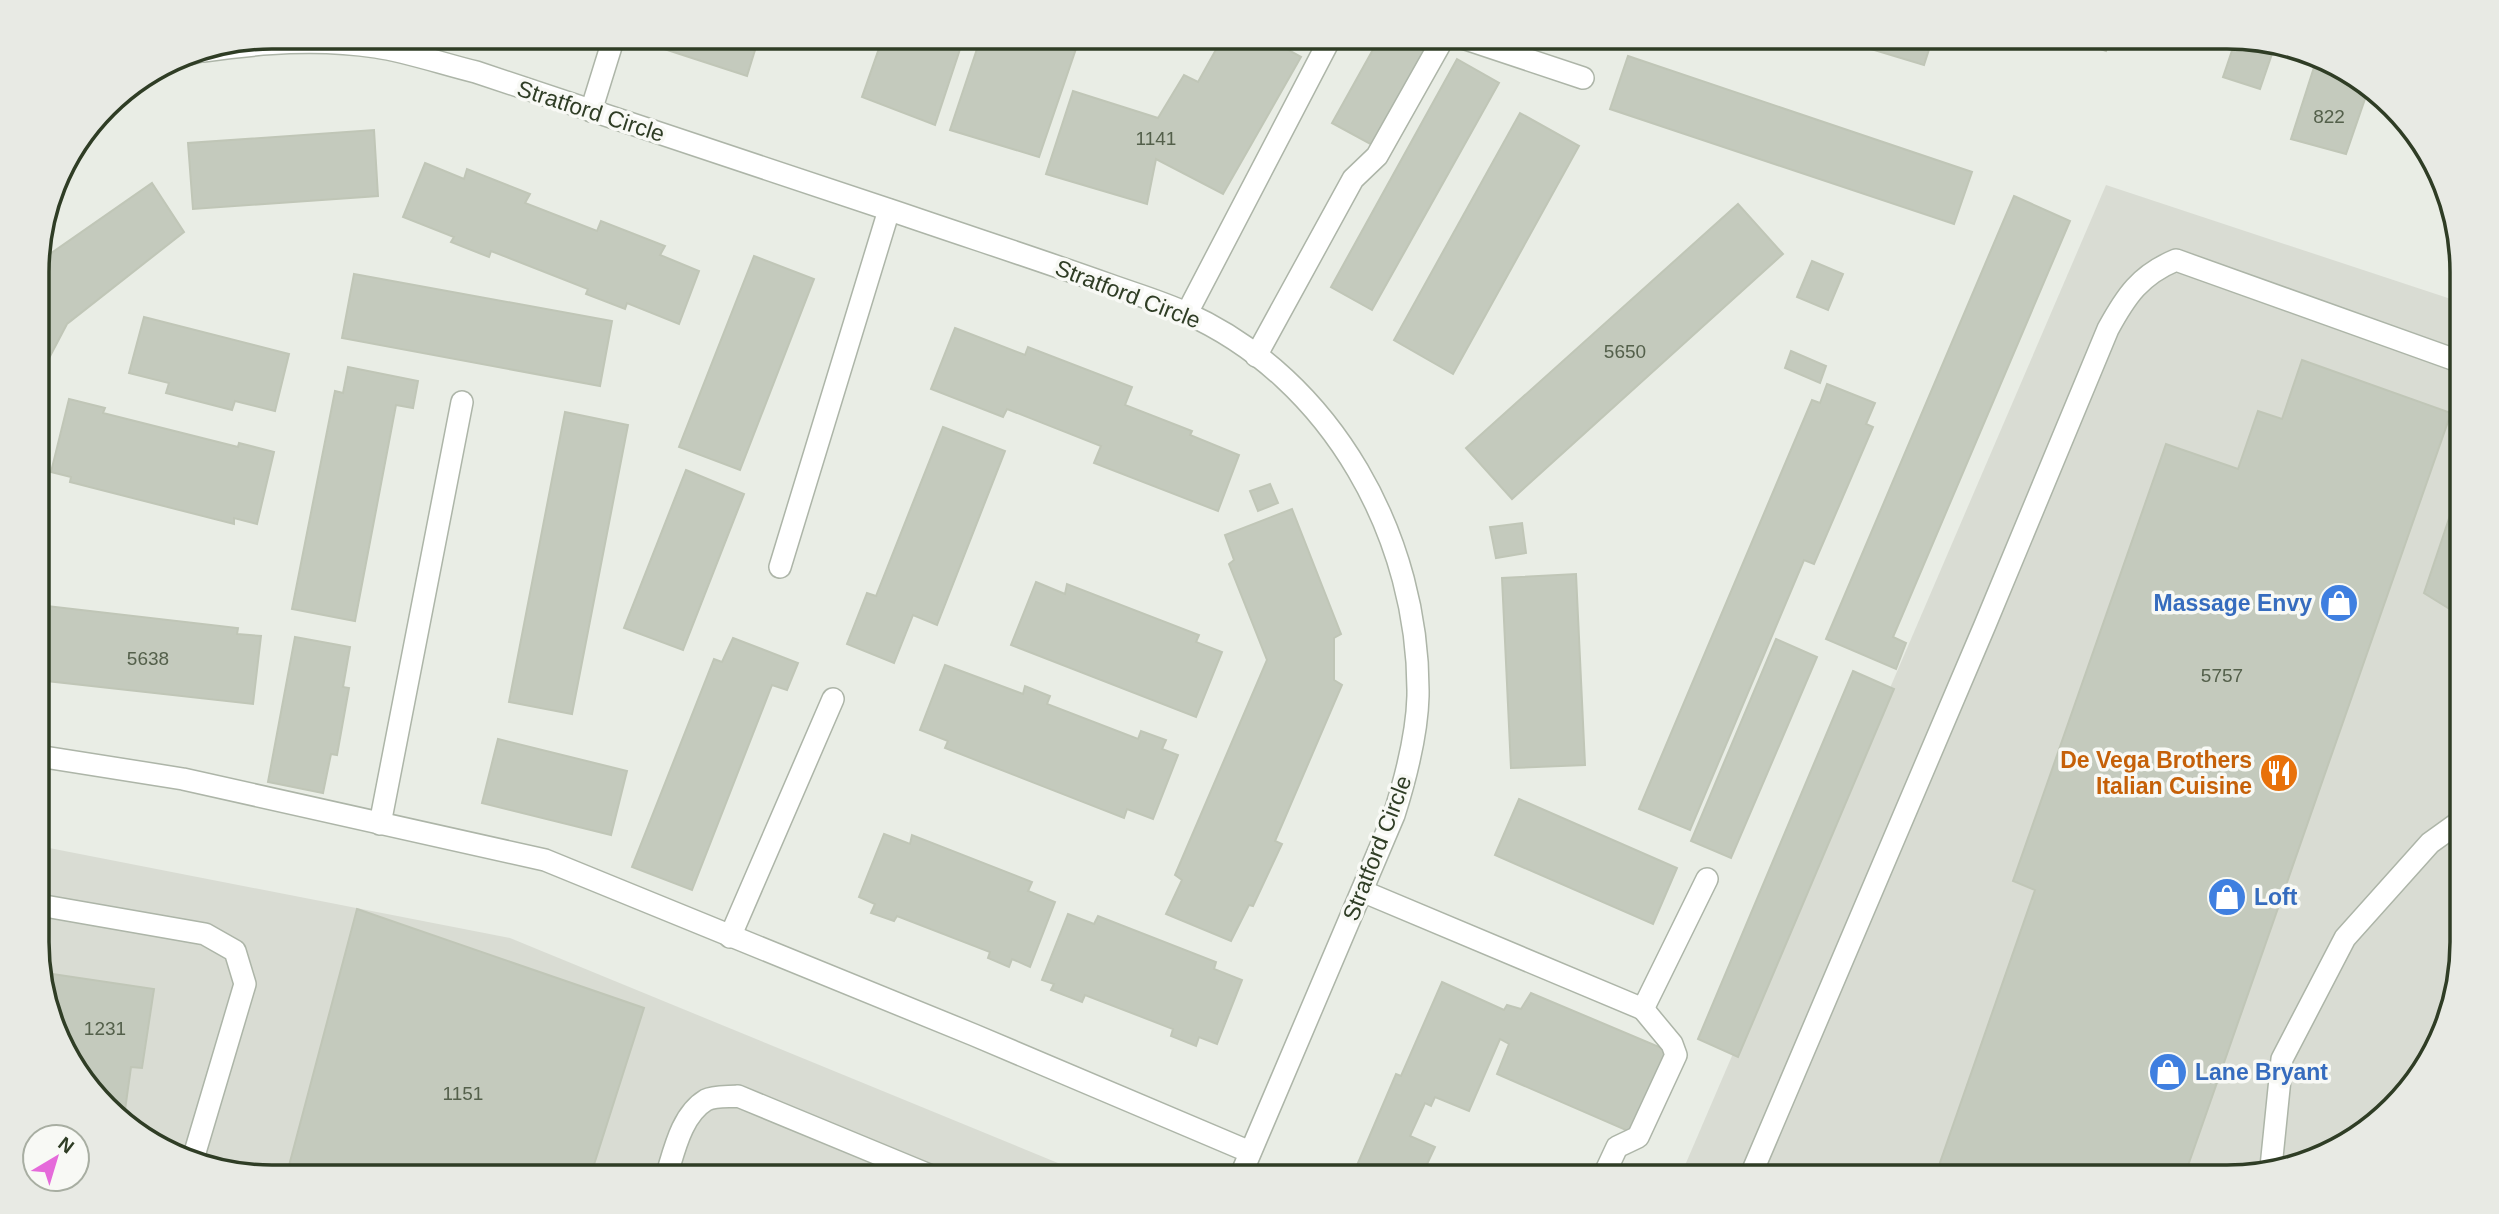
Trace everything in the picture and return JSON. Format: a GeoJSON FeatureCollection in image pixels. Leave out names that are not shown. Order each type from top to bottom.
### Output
{"type":"FeatureCollection","features":[{"type":"Feature","properties":{"kind":"street","name":"Stratford Circle"},"geometry":{"type":"LineString","coordinates":[[385,49],[476,72],[1187,313],[1233,338],[1276,371],[1314,409],[1346,450],[1373,497],[1394,544],[1408,594],[1416,647],[1418,700],[1406,779],[1394,815],[1245,1165]]}},
{"type":"Feature","properties":{"kind":"street"},"geometry":{"type":"LineString","coordinates":[[591,111],[610,49]]}},
{"type":"Feature","properties":{"kind":"street"},"geometry":{"type":"LineString","coordinates":[[1187,313],[1325,49]]}},
{"type":"Feature","properties":{"kind":"street"},"geometry":{"type":"LineString","coordinates":[[1256,356],[1353,179],[1377,156],[1437,49]]}},
{"type":"Feature","properties":{"kind":"street"},"geometry":{"type":"LineString","coordinates":[[1496,49],[1583,78]]}},
{"type":"Feature","properties":{"kind":"street"},"geometry":{"type":"LineString","coordinates":[[780,567],[889,210]]}},
{"type":"Feature","properties":{"kind":"street"},"geometry":{"type":"LineString","coordinates":[[1755,1165],[2108,329],[2138,282],[2158,267],[2176,260],[2450,358]]}},
{"type":"Feature","properties":{"kind":"street"},"geometry":{"type":"LineString","coordinates":[[380,824],[462,401]]}},
{"type":"Feature","properties":{"kind":"street"},"geometry":{"type":"LineString","coordinates":[[730,937],[833,699]]}},
{"type":"Feature","properties":{"kind":"street"},"geometry":{"type":"LineString","coordinates":[[49,758],[183,779],[545,860],[1250,1152]]}},
{"type":"Feature","properties":{"kind":"street"},"geometry":{"type":"LineString","coordinates":[[2272,1161],[2282,1059],[2345,938],[2430,843],[2450,829]]}},
{"type":"Feature","properties":{"kind":"street"},"geometry":{"type":"LineString","coordinates":[[1643,1009],[1707,879]]}},
{"type":"Feature","properties":{"kind":"street"},"geometry":{"type":"LineString","coordinates":[[1362,891],[1643,1009],[1672,1044],[1676,1055],[1638,1137],[1617,1147],[1609,1165]]}},
{"type":"Feature","properties":{"kind":"street"},"geometry":{"type":"LineString","coordinates":[[49,907],[205,934],[235,951],[245,984],[195,1151]]}},
{"type":"Feature","properties":{"kind":"street"},"geometry":{"type":"LineString","coordinates":[[670,1165],[680,1135],[693,1113],[707,1099],[738,1096],[905,1165]]}},
{"type":"Feature","properties":{"kind":"shaded area"},"geometry":{"type":"Polygon","coordinates":[[[2106,185],[2450,299],[2450,956],[2446,985],[2427,1041],[2395,1089],[2374,1110],[2326,1142],[2270,1161],[2241,1165],[1685,1165],[2106,185]]]}},
{"type":"Feature","properties":{"kind":"shaded area"},"geometry":{"type":"Polygon","coordinates":[[[49,848],[510,938],[1063,1165],[272,1165],[243,1163],[200,1153],[173,1142],[125,1110],[104,1089],[72,1041],[57,1000],[51,971],[49,848]]]}},
{"type":"Feature","properties":{"kind":"building"},"geometry":{"type":"Polygon","coordinates":[[[664,49],[755,49],[747,76],[664,49]]]}},
{"type":"Feature","properties":{"kind":"building"},"geometry":{"type":"Polygon","coordinates":[[[879,49],[960,49],[935,125],[862,97],[879,49]]]}},
{"type":"Feature","properties":{"kind":"building"},"geometry":{"type":"Polygon","coordinates":[[[977,49],[1076,49],[1039,157],[950,130],[977,49]]]}},
{"type":"Feature","properties":{"kind":"building"},"geometry":{"type":"Polygon","coordinates":[[[1216,49],[1287,49],[1301,57],[1223,194],[1156,159],[1147,204],[1046,174],[1073,91],[1158,118],[1184,75],[1198,82],[1216,49]]]}},
{"type":"Feature","properties":{"kind":"building"},"geometry":{"type":"Polygon","coordinates":[[[1373,49],[1428,49],[1374,146],[1332,123],[1373,49]]]}},
{"type":"Feature","properties":{"kind":"building"},"geometry":{"type":"Polygon","coordinates":[[[1871,49],[1929,49],[1924,65],[1871,49]]]}},
{"type":"Feature","properties":{"kind":"building"},"geometry":{"type":"Polygon","coordinates":[[[2232,49],[2272,54],[2260,89],[2223,77],[2232,49]]]}},
{"type":"Feature","properties":{"kind":"building"},"geometry":{"type":"Polygon","coordinates":[[[1628,56],[1972,172],[1954,224],[1610,109],[1628,56]]]}},
{"type":"Feature","properties":{"kind":"building"},"geometry":{"type":"Polygon","coordinates":[[[1457,59],[1499,83],[1372,310],[1331,287],[1457,59]]]}},
{"type":"Feature","properties":{"kind":"building"},"geometry":{"type":"Polygon","coordinates":[[[2314,67],[2365,98],[2346,154],[2291,139],[2314,67]]]}},
{"type":"Feature","properties":{"kind":"building"},"geometry":{"type":"Polygon","coordinates":[[[1520,113],[1579,146],[1453,374],[1394,340],[1520,113]]]}},
{"type":"Feature","properties":{"kind":"building"},"geometry":{"type":"Polygon","coordinates":[[[374,130],[378,196],[193,209],[188,143],[374,130]]]}},
{"type":"Feature","properties":{"kind":"building"},"geometry":{"type":"Polygon","coordinates":[[[425,163],[464,179],[467,169],[530,194],[525,203],[597,231],[601,221],[665,246],[660,255],[699,271],[679,324],[627,303],[625,309],[586,294],[588,289],[491,251],[489,257],[451,242],[454,237],[403,217],[425,163]]]}},
{"type":"Feature","properties":{"kind":"building"},"geometry":{"type":"Polygon","coordinates":[[[152,183],[184,232],[67,324],[49,358],[49,254],[152,183]]]}},
{"type":"Feature","properties":{"kind":"building"},"geometry":{"type":"Polygon","coordinates":[[[2014,196],[2070,221],[1893,637],[1906,643],[1896,669],[1826,639],[2014,196]]]}},
{"type":"Feature","properties":{"kind":"building"},"geometry":{"type":"Polygon","coordinates":[[[1738,204],[1783,254],[1512,499],[1466,448],[1738,204]]]}},
{"type":"Feature","properties":{"kind":"building"},"geometry":{"type":"Polygon","coordinates":[[[754,256],[814,279],[740,470],[679,447],[754,256]]]}},
{"type":"Feature","properties":{"kind":"building"},"geometry":{"type":"Polygon","coordinates":[[[1812,261],[1843,274],[1828,310],[1797,297],[1812,261]]]}},
{"type":"Feature","properties":{"kind":"building"},"geometry":{"type":"Polygon","coordinates":[[[354,274],[612,321],[600,386],[342,338],[354,274]]]}},
{"type":"Feature","properties":{"kind":"building"},"geometry":{"type":"Polygon","coordinates":[[[144,317],[289,354],[275,411],[235,401],[232,410],[166,393],[169,383],[129,373],[144,317]]]}},
{"type":"Feature","properties":{"kind":"building"},"geometry":{"type":"Polygon","coordinates":[[[955,328],[1025,355],[1028,347],[1132,387],[1125,405],[1192,431],[1190,435],[1239,455],[1218,511],[1094,463],[1101,446],[1007,409],[1003,417],[931,389],[955,328]]]}},
{"type":"Feature","properties":{"kind":"building"},"geometry":{"type":"Polygon","coordinates":[[[1791,351],[1826,366],[1820,383],[1785,368],[1791,351]]]}},
{"type":"Feature","properties":{"kind":"building"},"geometry":{"type":"Polygon","coordinates":[[[2302,360],[2450,413],[2188,1165],[1939,1165],[2035,890],[2013,881],[2166,444],[2238,469],[2258,411],[2282,419],[2302,360]]]}},
{"type":"Feature","properties":{"kind":"building"},"geometry":{"type":"Polygon","coordinates":[[[348,367],[418,381],[413,408],[396,405],[355,621],[292,609],[335,391],[343,393],[348,367]]]}},
{"type":"Feature","properties":{"kind":"building"},"geometry":{"type":"Polygon","coordinates":[[[1827,384],[1875,403],[1866,424],[1873,427],[1814,564],[1804,560],[1690,830],[1639,809],[1812,400],[1820,403],[1827,384]]]}},
{"type":"Feature","properties":{"kind":"building"},"geometry":{"type":"Polygon","coordinates":[[[69,399],[105,408],[103,413],[238,447],[239,443],[274,452],[257,524],[234,518],[234,524],[70,482],[71,477],[51,472],[69,399]]]}},
{"type":"Feature","properties":{"kind":"building"},"geometry":{"type":"Polygon","coordinates":[[[565,412],[628,425],[572,714],[509,702],[565,412]]]}},
{"type":"Feature","properties":{"kind":"building"},"geometry":{"type":"Polygon","coordinates":[[[943,427],[1005,451],[937,625],[913,615],[894,663],[847,644],[867,593],[876,596],[943,427]]]}},
{"type":"Feature","properties":{"kind":"building"},"geometry":{"type":"Polygon","coordinates":[[[686,470],[744,494],[683,650],[624,628],[686,470]]]}},
{"type":"Feature","properties":{"kind":"building"},"geometry":{"type":"Polygon","coordinates":[[[1270,484],[1278,503],[1258,511],[1250,491],[1270,484]]]}},
{"type":"Feature","properties":{"kind":"building"},"geometry":{"type":"Polygon","coordinates":[[[1292,509],[1341,634],[1334,638],[1334,680],[1342,685],[1275,841],[1282,844],[1253,906],[1249,905],[1231,941],[1166,914],[1182,880],[1175,875],[1267,660],[1229,564],[1234,560],[1225,535],[1292,509]]]}},
{"type":"Feature","properties":{"kind":"building"},"geometry":{"type":"Polygon","coordinates":[[[2450,516],[2450,609],[2424,593],[2450,516]]]}},
{"type":"Feature","properties":{"kind":"building"},"geometry":{"type":"Polygon","coordinates":[[[1522,523],[1526,553],[1496,558],[1490,527],[1522,523]]]}},
{"type":"Feature","properties":{"kind":"building"},"geometry":{"type":"Polygon","coordinates":[[[1576,574],[1585,765],[1511,768],[1502,578],[1576,574]]]}},
{"type":"Feature","properties":{"kind":"building"},"geometry":{"type":"Polygon","coordinates":[[[1036,582],[1065,594],[1067,584],[1199,635],[1196,642],[1222,652],[1196,717],[1011,645],[1036,582]]]}},
{"type":"Feature","properties":{"kind":"building"},"geometry":{"type":"Polygon","coordinates":[[[49,606],[238,628],[237,634],[261,636],[253,704],[49,681],[49,606]]]}},
{"type":"Feature","properties":{"kind":"building"},"geometry":{"type":"Polygon","coordinates":[[[295,637],[350,647],[343,687],[349,688],[337,755],[331,754],[323,793],[268,782],[295,637]]]}},
{"type":"Feature","properties":{"kind":"building"},"geometry":{"type":"Polygon","coordinates":[[[733,638],[798,663],[787,690],[772,685],[692,890],[632,867],[714,659],[722,662],[733,638]]]}},
{"type":"Feature","properties":{"kind":"building"},"geometry":{"type":"Polygon","coordinates":[[[1776,639],[1817,657],[1731,858],[1691,841],[1776,639]]]}},
{"type":"Feature","properties":{"kind":"building"},"geometry":{"type":"Polygon","coordinates":[[[945,665],[1023,694],[1025,686],[1050,696],[1047,704],[1138,739],[1141,731],[1166,740],[1162,749],[1178,755],[1153,819],[1127,809],[1124,818],[945,748],[948,741],[920,730],[945,665]]]}},
{"type":"Feature","properties":{"kind":"building"},"geometry":{"type":"Polygon","coordinates":[[[1853,671],[1894,689],[1738,1057],[1698,1039],[1853,671]]]}},
{"type":"Feature","properties":{"kind":"building"},"geometry":{"type":"Polygon","coordinates":[[[498,739],[627,771],[611,835],[482,803],[498,739]]]}},
{"type":"Feature","properties":{"kind":"building"},"geometry":{"type":"Polygon","coordinates":[[[1519,799],[1677,868],[1653,924],[1495,855],[1519,799]]]}},
{"type":"Feature","properties":{"kind":"building"},"geometry":{"type":"Polygon","coordinates":[[[884,834],[910,844],[912,835],[1032,882],[1028,891],[1055,902],[1030,967],[1012,959],[1009,967],[988,958],[990,952],[897,916],[894,921],[871,913],[875,904],[859,897],[884,834]]]}},
{"type":"Feature","properties":{"kind":"building"},"geometry":{"type":"Polygon","coordinates":[[[357,909],[644,1008],[594,1165],[289,1165],[357,909]]]}},
{"type":"Feature","properties":{"kind":"building"},"geometry":{"type":"Polygon","coordinates":[[[1068,914],[1094,924],[1098,916],[1216,962],[1214,969],[1242,980],[1217,1044],[1199,1037],[1196,1046],[1171,1036],[1173,1029],[1085,995],[1082,1002],[1051,990],[1054,984],[1042,980],[1068,914]]]}},
{"type":"Feature","properties":{"kind":"building"},"geometry":{"type":"Polygon","coordinates":[[[52,974],[154,989],[142,1068],[131,1067],[125,1110],[104,1089],[72,1041],[57,1000],[52,974]]]}},
{"type":"Feature","properties":{"kind":"building"},"geometry":{"type":"Polygon","coordinates":[[[1442,982],[1504,1010],[1507,1005],[1521,1009],[1531,993],[1671,1052],[1635,1134],[1497,1074],[1509,1044],[1500,1039],[1469,1111],[1435,1097],[1431,1106],[1425,1103],[1410,1136],[1435,1147],[1427,1165],[1357,1165],[1396,1074],[1401,1076],[1442,982]]]}},
{"type":"Feature","properties":{"kind":"place","name":"Massage Envy"},"geometry":{"type":"Point","coordinates":[2339,603]}},
{"type":"Feature","properties":{"kind":"place","name":"De Vega Brothers Italian Cuisine"},"geometry":{"type":"Point","coordinates":[2279,773]}},
{"type":"Feature","properties":{"kind":"place","name":"Loft"},"geometry":{"type":"Point","coordinates":[2227,897]}},
{"type":"Feature","properties":{"kind":"place","name":"Lane Bryant"},"geometry":{"type":"Point","coordinates":[2168,1072]}}]}
